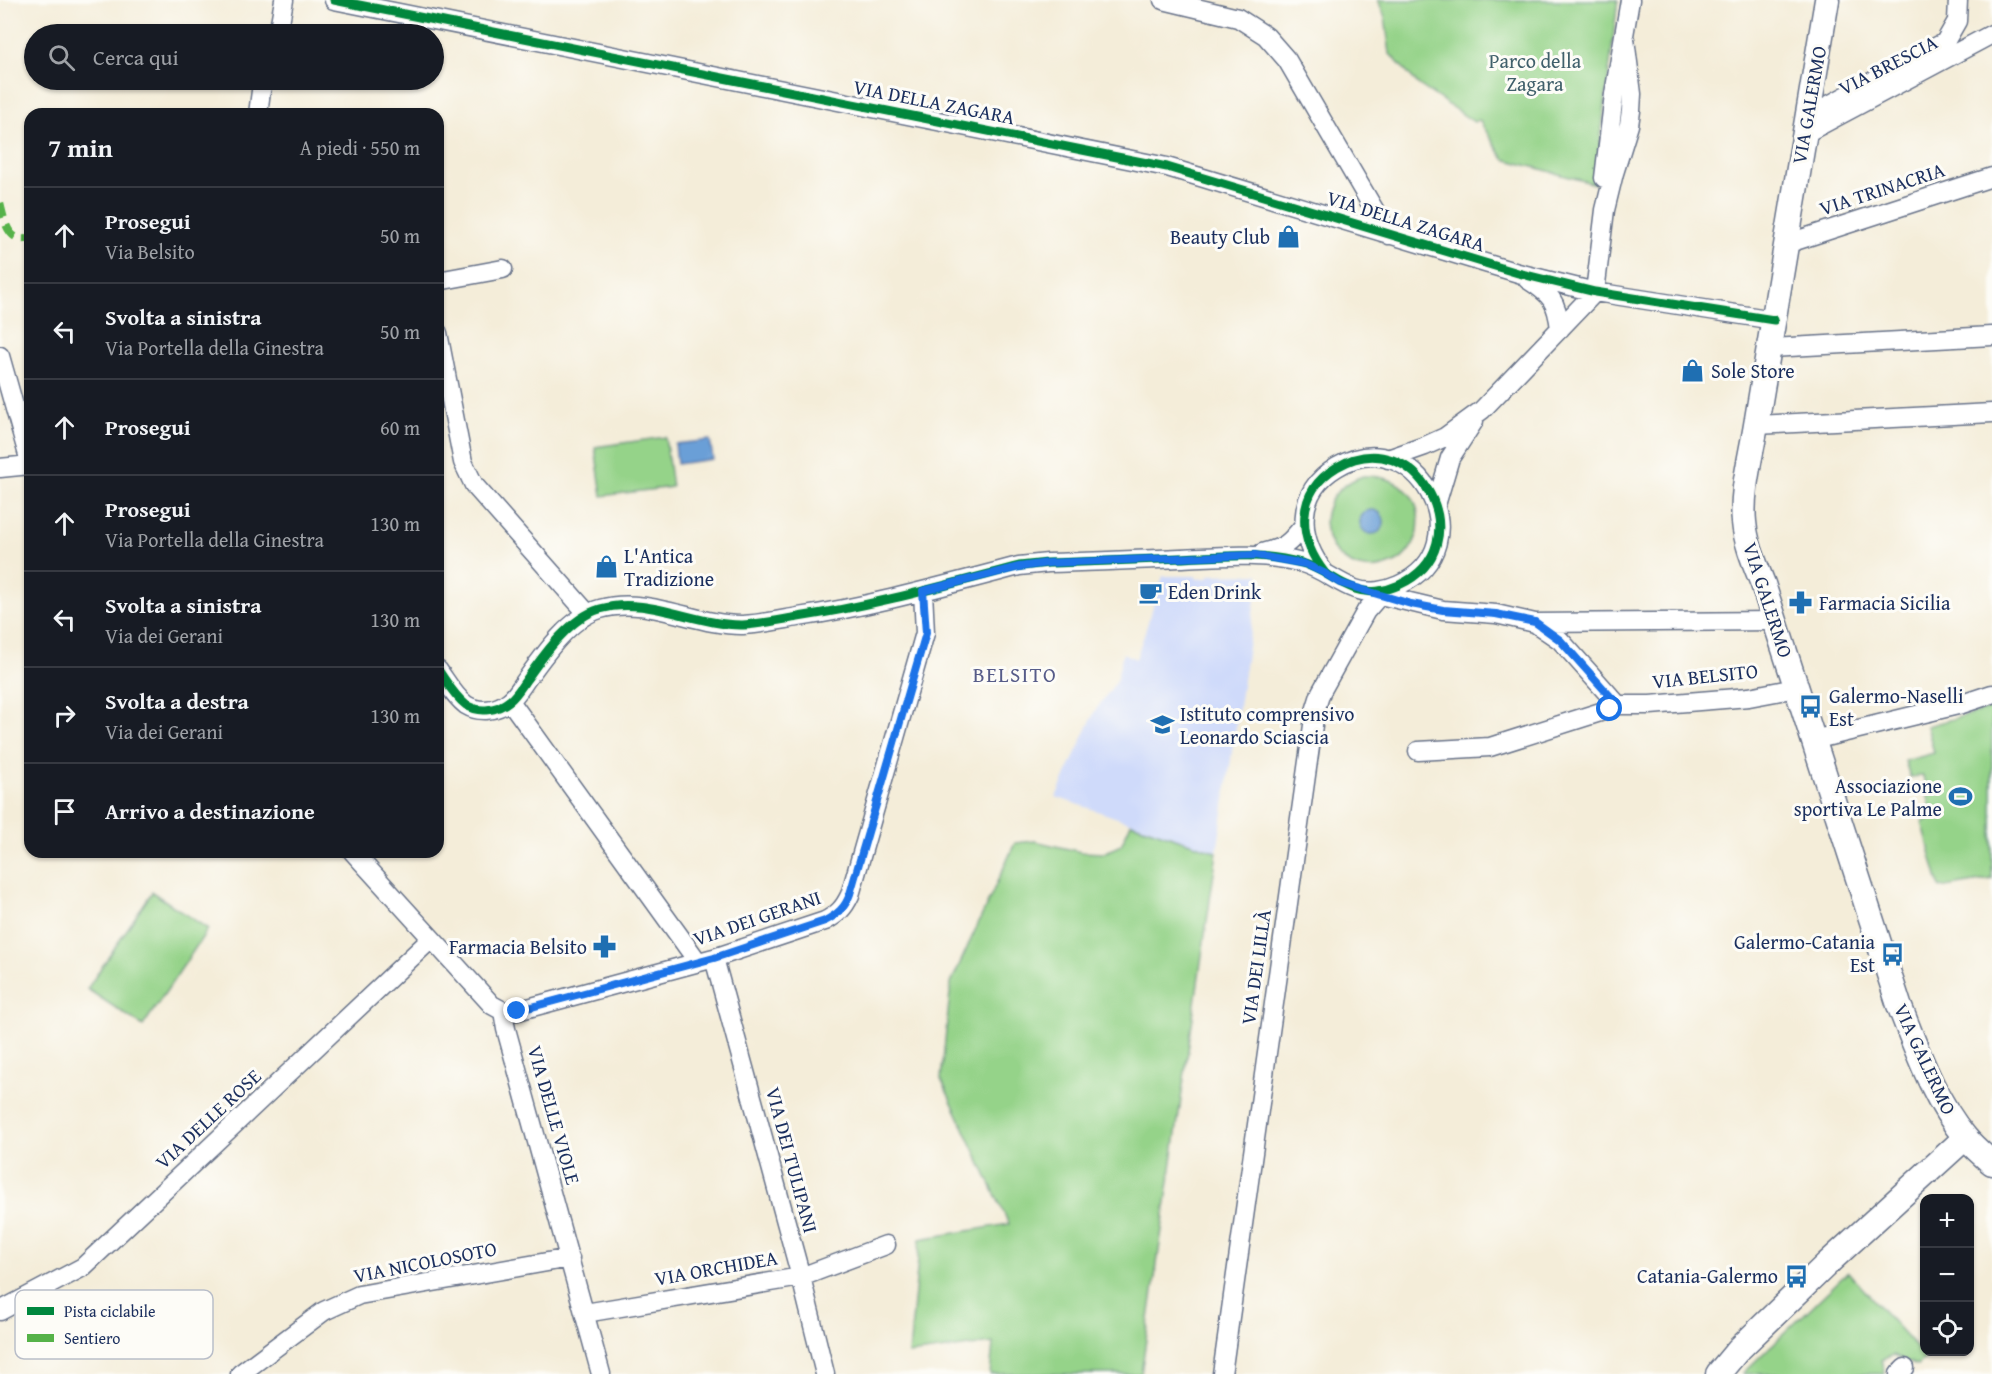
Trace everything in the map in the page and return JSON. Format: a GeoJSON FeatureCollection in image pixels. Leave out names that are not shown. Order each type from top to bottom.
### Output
{"type":"FeatureCollection","features":[{"type":"Feature","properties":{"kind":"main road","name":"VIA GALERMO"},"geometry":{"type":"LineString","coordinates":[[1827,0],[1756,425],[1745,495],[1744,521],[1750,551],[1775,621],[1899,1005],[1937,1093],[1965,1138],[1992,1163]]}},
{"type":"Feature","properties":{"kind":"main road"},"geometry":{"type":"LineString","coordinates":[[1718,1374],[1738,1350],[1828,1263],[1965,1138]]}},
{"type":"Feature","properties":{"kind":"street"},"geometry":{"type":"LineString","coordinates":[[280,24],[284,0]]}},
{"type":"Feature","properties":{"kind":"street","name":"VIA DELLA ZAGARA"},"geometry":{"type":"LineString","coordinates":[[334,0],[1167,167],[1518,273]]}},
{"type":"Feature","properties":{"kind":"street"},"geometry":{"type":"LineString","coordinates":[[1163,0],[1238,18],[1266,36],[1287,60],[1389,235]]}},
{"type":"Feature","properties":{"kind":"street"},"geometry":{"type":"LineString","coordinates":[[1388,459],[1445,437],[1482,410],[1595,292],[1605,210],[1629,125],[1623,94],[1625,39],[1630,0]]}},
{"type":"Feature","properties":{"kind":"street"},"geometry":{"type":"LineString","coordinates":[[1805,125],[1945,42],[1957,21],[1958,0]]}},
{"type":"Feature","properties":{"kind":"street","name":"VIA BRESCIA"},"geometry":{"type":"LineString","coordinates":[[1805,125],[1992,34]]}},
{"type":"Feature","properties":{"kind":"street"},"geometry":{"type":"LineString","coordinates":[[259,108],[261,90]]}},
{"type":"Feature","properties":{"kind":"street","name":"VIA TRINACRIA"},"geometry":{"type":"LineString","coordinates":[[1786,244],[1992,177]]}},
{"type":"Feature","properties":{"kind":"street"},"geometry":{"type":"LineString","coordinates":[[444,280],[503,269]]}},
{"type":"Feature","properties":{"kind":"street"},"geometry":{"type":"LineString","coordinates":[[1518,273],[1595,292],[1774,320]]}},
{"type":"Feature","properties":{"kind":"street"},"geometry":{"type":"LineString","coordinates":[[1518,273],[1579,309]]}},
{"type":"Feature","properties":{"kind":"street"},"geometry":{"type":"LineString","coordinates":[[1545,291],[1553,300],[1558,312],[1560,329]]}},
{"type":"Feature","properties":{"kind":"street"},"geometry":{"type":"LineString","coordinates":[[1769,348],[1992,336]]}},
{"type":"Feature","properties":{"kind":"street"},"geometry":{"type":"LineString","coordinates":[[0,356],[24,442]]}},
{"type":"Feature","properties":{"kind":"street"},"geometry":{"type":"LineString","coordinates":[[444,363],[464,462],[474,485],[588,614]]}},
{"type":"Feature","properties":{"kind":"street"},"geometry":{"type":"LineString","coordinates":[[1436,505],[1450,458],[1482,410]]}},
{"type":"Feature","properties":{"kind":"street"},"geometry":{"type":"LineString","coordinates":[[1756,425],[1992,414]]}},
{"type":"Feature","properties":{"kind":"street"},"geometry":{"type":"LineString","coordinates":[[1324,573],[1306,543],[1304,525],[1306,508],[1312,492],[1337,466],[1370,457],[1388,459],[1404,465],[1429,489],[1436,505],[1439,523],[1437,540],[1431,556],[1420,571],[1392,589]]}},
{"type":"Feature","properties":{"kind":"street"},"geometry":{"type":"LineString","coordinates":[[0,468],[24,464]]}},
{"type":"Feature","properties":{"kind":"street"},"geometry":{"type":"LineString","coordinates":[[444,678],[467,705],[477,710],[498,707],[510,701],[549,649],[579,619],[601,608],[624,605],[722,624],[743,625],[842,611],[1019,567],[1048,563],[1255,555],[1283,548],[1293,540],[1304,525]]}},
{"type":"Feature","properties":{"kind":"street"},"geometry":{"type":"LineString","coordinates":[[1255,555],[1305,564],[1340,583],[1360,590],[1406,590],[1411,604]]}},
{"type":"Feature","properties":{"kind":"street"},"geometry":{"type":"LineString","coordinates":[[1392,589],[1411,604],[1443,610],[1496,614],[1535,622],[1775,621]]}},
{"type":"Feature","properties":{"kind":"street","name":"VIA DEI LILLÀ"},"geometry":{"type":"LineString","coordinates":[[1222,1374],[1315,711],[1321,692],[1366,611],[1392,589]]}},
{"type":"Feature","properties":{"kind":"street","name":"VIA DEI GERANI"},"geometry":{"type":"LineString","coordinates":[[503,1011],[517,1011],[706,960],[825,921],[838,914],[846,904],[926,633],[923,591]]}},
{"type":"Feature","properties":{"kind":"street"},"geometry":{"type":"LineString","coordinates":[[1535,622],[1560,640],[1618,705]]}},
{"type":"Feature","properties":{"kind":"street","name":"VIA BELSITO"},"geometry":{"type":"LineString","coordinates":[[1418,751],[1490,747],[1618,705],[1650,705],[1738,698],[1796,688]]}},
{"type":"Feature","properties":{"kind":"street"},"geometry":{"type":"LineString","coordinates":[[1813,740],[1962,704],[1992,694]]}},
{"type":"Feature","properties":{"kind":"street","name":"VIA DEI TULIPANI"},"geometry":{"type":"LineString","coordinates":[[510,701],[706,960],[801,1276],[825,1374]]}},
{"type":"Feature","properties":{"kind":"street"},"geometry":{"type":"LineString","coordinates":[[358,858],[492,1005],[503,1011]]}},
{"type":"Feature","properties":{"kind":"street","name":"VIA DELLE ROSE"},"geometry":{"type":"LineString","coordinates":[[40,1290],[83,1267],[432,939]]}},
{"type":"Feature","properties":{"kind":"street","name":"VIA DELLE VIOLE"},"geometry":{"type":"LineString","coordinates":[[503,1011],[601,1374]]}},
{"type":"Feature","properties":{"kind":"street","name":"VIA ORCHIDEA"},"geometry":{"type":"LineString","coordinates":[[585,1313],[801,1276],[886,1245]]}},
{"type":"Feature","properties":{"kind":"street","name":"VIA NICOLOSOTO"},"geometry":{"type":"LineString","coordinates":[[240,1374],[324,1311],[359,1295],[570,1258]]}},
{"type":"Feature","properties":{"kind":"street","name":"VIA DELLE ROSE"},"geometry":{"type":"LineString","coordinates":[[0,1311],[15,1303]]}},
{"type":"Feature","properties":{"kind":"shaded area","name":"Istituto comprensivo Leonardo Sciascia"},"geometry":{"type":"Polygon","coordinates":[[[1259,574],[1217,852],[1056,797],[1095,711],[1116,682],[1123,653],[1136,659],[1163,576],[1196,576],[1197,579],[1209,578],[1209,575],[1259,574]]]}},
{"type":"Feature","properties":{"kind":"green space","name":"Parco della Zagara"},"geometry":{"type":"Polygon","coordinates":[[[1378,0],[1618,0],[1595,184],[1504,159],[1479,120],[1474,122],[1419,85],[1390,54],[1385,17],[1378,0]]]}},
{"type":"Feature","properties":{"kind":"green space"},"geometry":{"type":"Polygon","coordinates":[[[665,437],[672,487],[602,496],[595,447],[665,437]]]}},
{"type":"Feature","properties":{"kind":"green space"},"geometry":{"type":"Polygon","coordinates":[[[1363,476],[1375,477],[1397,483],[1412,497],[1418,518],[1418,531],[1415,541],[1402,558],[1394,563],[1372,568],[1353,565],[1338,554],[1329,539],[1325,522],[1329,504],[1341,488],[1363,476]],[[1372,510],[1367,512],[1361,517],[1361,525],[1384,522],[1381,515],[1372,510]]]}},
{"type":"Feature","properties":{"kind":"green space","name":"Associazione sportiva Le Palme"},"geometry":{"type":"Polygon","coordinates":[[[1992,708],[1992,879],[1940,888],[1922,822],[1933,818],[1923,776],[1910,777],[1905,761],[1934,753],[1927,726],[1992,708]]]}},
{"type":"Feature","properties":{"kind":"green space"},"geometry":{"type":"Polygon","coordinates":[[[1131,823],[1217,852],[1141,1374],[990,1374],[993,1343],[909,1354],[920,1239],[1009,1224],[941,1079],[951,983],[1015,843],[1035,841],[1081,852],[1104,853],[1121,845],[1131,823]]]}},
{"type":"Feature","properties":{"kind":"green space"},"geometry":{"type":"Polygon","coordinates":[[[152,892],[208,929],[143,1026],[87,989],[152,892]]]}},
{"type":"Feature","properties":{"kind":"green space"},"geometry":{"type":"Polygon","coordinates":[[[1848,1272],[1920,1351],[1920,1356],[1926,1358],[1917,1366],[1894,1355],[1881,1360],[1885,1374],[1742,1374],[1848,1272]]]}},
{"type":"Feature","properties":{"kind":"water"},"geometry":{"type":"Polygon","coordinates":[[[710,440],[713,459],[677,464],[675,444],[710,440]]]}},
{"type":"Feature","properties":{"kind":"water"},"geometry":{"type":"Polygon","coordinates":[[[1372,510],[1380,514],[1384,522],[1380,530],[1372,534],[1364,530],[1360,522],[1364,514],[1372,510]]]}},
{"type":"Feature","properties":{"kind":"marked path"},"geometry":{"type":"LineString","coordinates":[[0,203],[8,229],[17,238],[24,239]]}},
{"type":"Feature","properties":{"kind":"cycle path"},"geometry":{"type":"LineString","coordinates":[[334,0],[1167,167],[1518,273],[1595,292],[1774,320]]}},
{"type":"Feature","properties":{"kind":"cycle path"},"geometry":{"type":"LineString","coordinates":[[444,679],[466,705],[482,710],[494,709],[514,697],[558,638],[578,620],[600,609],[618,606],[654,608],[707,621],[743,625],[853,607],[1019,566],[1048,563],[1226,556],[1272,557],[1309,565],[1360,591],[1383,590],[1399,585],[1424,567],[1437,543],[1438,518],[1430,493],[1414,473],[1392,460],[1366,457],[1337,467],[1323,477],[1313,489],[1307,502],[1305,531],[1309,545],[1325,573]]}},
{"type":"Feature","properties":{"kind":"place","name":"Beauty Club"},"geometry":{"type":"Point","coordinates":[1288,237]}},
{"type":"Feature","properties":{"kind":"place","name":"Sole Store"},"geometry":{"type":"Point","coordinates":[1693,371]}},
{"type":"Feature","properties":{"kind":"place","name":"L'Antica Tradizione"},"geometry":{"type":"Point","coordinates":[606,567]}},
{"type":"Feature","properties":{"kind":"place","name":"Eden Drink"},"geometry":{"type":"Point","coordinates":[1150,592]}},
{"type":"Feature","properties":{"kind":"place","name":"Farmacia Sicilia"},"geometry":{"type":"Point","coordinates":[1801,603]}},
{"type":"Feature","properties":{"kind":"place","name":"Galermo-Naselli Est"},"geometry":{"type":"Point","coordinates":[1811,707]}},
{"type":"Feature","properties":{"kind":"place","name":"Istituto comprensivo Leonardo Sciascia"},"geometry":{"type":"Point","coordinates":[1162,725]}},
{"type":"Feature","properties":{"kind":"place","name":"Associazione sportiva Le Palme"},"geometry":{"type":"Point","coordinates":[1960,797]}},
{"type":"Feature","properties":{"kind":"place","name":"Farmacia Belsito"},"geometry":{"type":"Point","coordinates":[605,947]}},
{"type":"Feature","properties":{"kind":"place","name":"Galermo-Catania Est"},"geometry":{"type":"Point","coordinates":[1893,954]}},
{"type":"Feature","properties":{"kind":"place","name":"Catania-Galermo"},"geometry":{"type":"Point","coordinates":[1796,1276]}},
{"type":"Feature","properties":{"kind":"district","name":"BELSITO"},"geometry":{"type":"Point","coordinates":[1015,675]}},
{"type":"Feature","properties":{"kind":"route"},"geometry":{"type":"LineString","coordinates":[[517,1011],[714,958],[825,921],[838,914],[850,894],[926,633],[923,591],[1019,567],[1048,563],[1255,555],[1282,558],[1305,564],[1340,583],[1411,604],[1443,610],[1496,614],[1535,622],[1560,640],[1618,705],[1610,709]]}}]}
